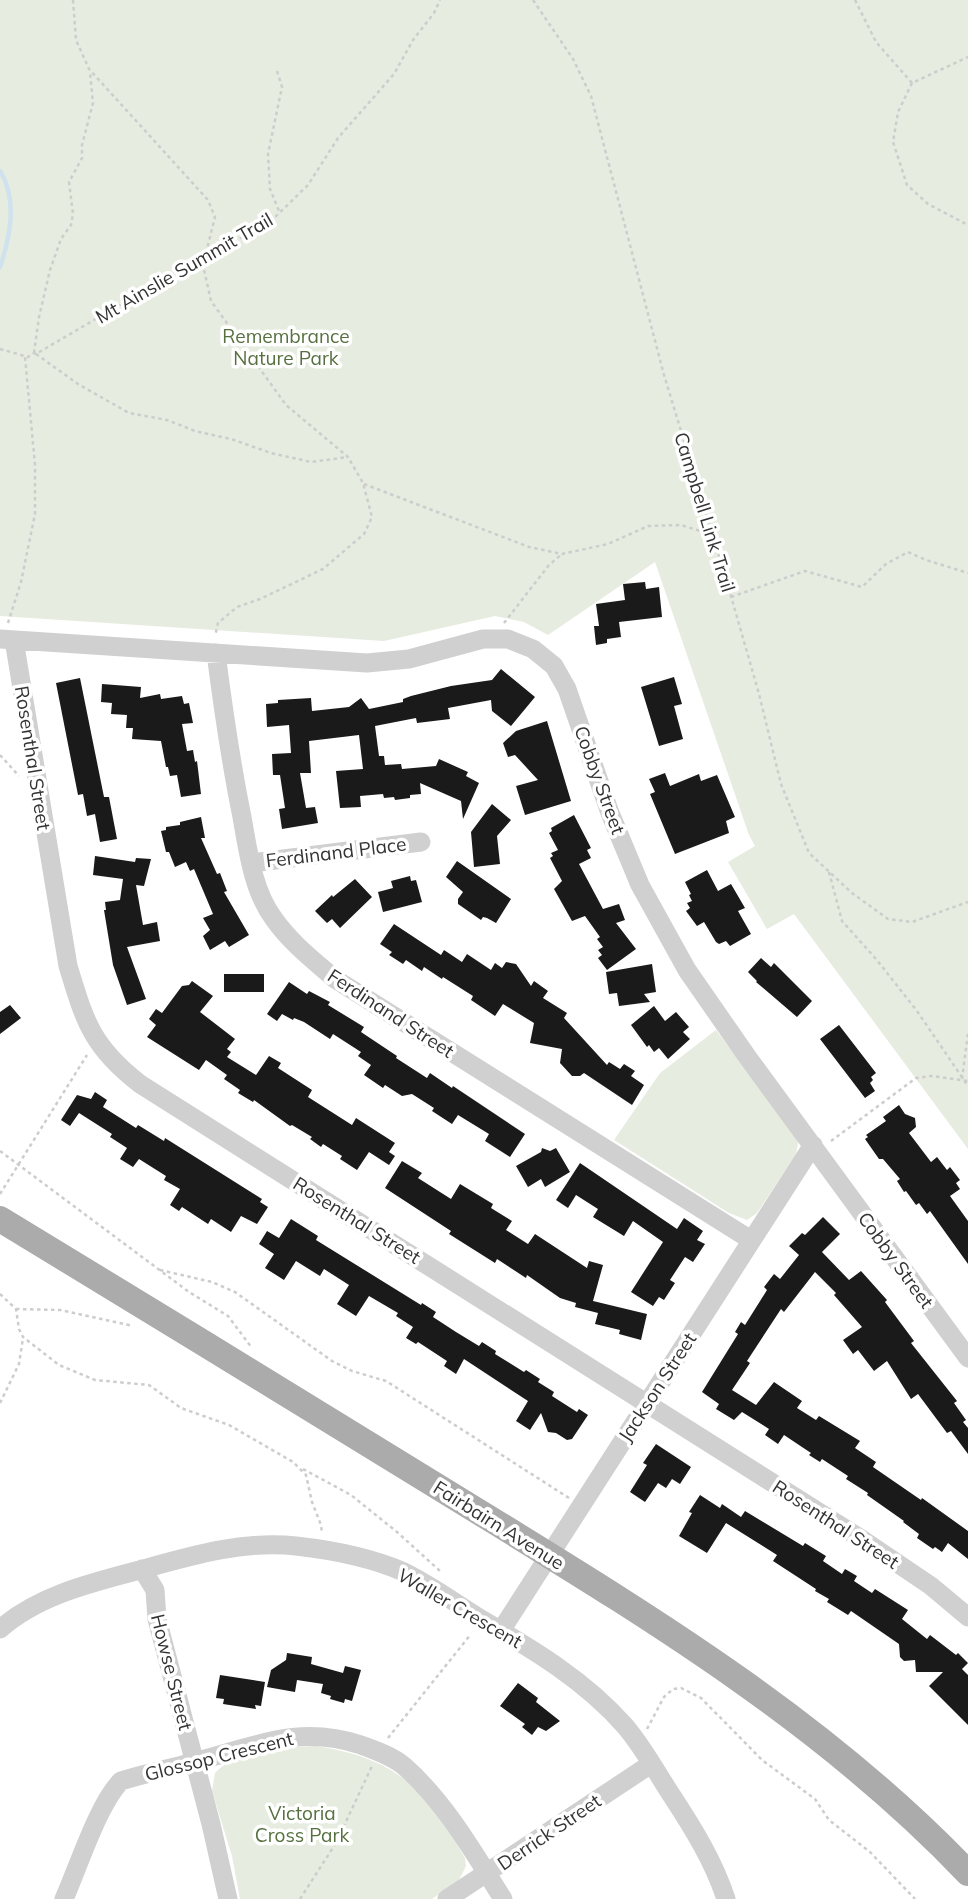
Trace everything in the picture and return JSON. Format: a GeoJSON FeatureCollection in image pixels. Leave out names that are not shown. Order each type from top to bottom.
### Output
{"type":"FeatureCollection","features":[{"type":"Feature","properties":{"kind":"main road","name":"Fairbairn Avenue"},"geometry":{"type":"LineString","coordinates":[[0,1211],[694,1647],[814,1733],[890,1797],[968,1873]]}},
{"type":"Feature","properties":{"kind":"street","name":"Cobby Street"},"geometry":{"type":"LineString","coordinates":[[7,635],[367,663],[409,659],[483,639],[508,639],[533,649],[554,666],[567,689],[610,813],[635,873],[687,970],[968,1358]]}},
{"type":"Feature","properties":{"kind":"street","name":"Rosenthal Street"},"geometry":{"type":"LineString","coordinates":[[7,635],[68,966],[82,1012],[96,1041],[115,1065],[140,1084],[863,1540],[931,1586],[968,1617]]}},
{"type":"Feature","properties":{"kind":"street","name":"Ferdinand Street"},"geometry":{"type":"LineString","coordinates":[[216,653],[232,766],[251,863],[258,887],[272,917],[297,948],[335,979],[751,1240]]}},
{"type":"Feature","properties":{"kind":"street","name":"Ferdinand Place"},"geometry":{"type":"LineString","coordinates":[[251,863],[421,842]]}},
{"type":"Feature","properties":{"kind":"street","name":"Jackson Street"},"geometry":{"type":"LineString","coordinates":[[502,1629],[751,1240],[815,1148]]}},
{"type":"Feature","properties":{"kind":"street","name":"Waller Crescent"},"geometry":{"type":"LineString","coordinates":[[0,1629],[36,1605],[79,1586],[200,1553],[231,1548],[294,1545],[356,1557],[402,1572],[502,1629],[565,1672],[597,1698],[626,1727],[692,1827],[720,1880],[726,1899]]}},
{"type":"Feature","properties":{"kind":"street","name":"Howse Street"},"geometry":{"type":"LineString","coordinates":[[142,1569],[155,1590],[158,1619],[228,1899]]}},
{"type":"Feature","properties":{"kind":"street","name":"Glossop Crescent"},"geometry":{"type":"LineString","coordinates":[[64,1899],[112,1790],[121,1781],[250,1745],[304,1735],[329,1737],[379,1751],[402,1764],[430,1793],[503,1899]]}},
{"type":"Feature","properties":{"kind":"street","name":"Derrick Street"},"geometry":{"type":"LineString","coordinates":[[447,1899],[651,1764]]}},
{"type":"Feature","properties":{"kind":"path"},"geometry":{"type":"LineString","coordinates":[[73,0],[76,40],[89,69],[93,85],[93,103],[82,145],[82,158],[69,182],[73,214],[71,225],[61,239],[50,271],[39,317],[35,354],[78,384],[129,413],[167,420],[195,432],[231,439],[311,463],[348,457]]}},
{"type":"Feature","properties":{"kind":"path","name":"Mt Ainslie Summit Trail"},"geometry":{"type":"LineString","coordinates":[[25,357],[35,354],[205,255],[269,223],[308,185],[338,138],[394,74],[440,0]]}},
{"type":"Feature","properties":{"kind":"path","name":"Campbell Link Trail"},"geometry":{"type":"LineString","coordinates":[[533,0],[573,59],[591,96],[664,375],[759,694],[781,784],[809,853],[852,893],[888,919],[912,922],[968,902]]}},
{"type":"Feature","properties":{"kind":"path"},"geometry":{"type":"LineString","coordinates":[[855,0],[876,42],[912,83]]}},
{"type":"Feature","properties":{"kind":"path"},"geometry":{"type":"LineString","coordinates":[[968,57],[912,83],[898,112],[893,142],[907,185],[928,204],[968,225]]}},
{"type":"Feature","properties":{"kind":"path"},"geometry":{"type":"LineString","coordinates":[[89,69],[208,200],[215,217],[203,265],[211,301],[286,405],[348,457],[363,483],[372,517],[364,534],[323,569],[237,607],[218,622],[214,640],[216,653]]}},
{"type":"Feature","properties":{"kind":"path"},"geometry":{"type":"LineString","coordinates":[[276,71],[282,87],[268,154],[270,189],[280,212]]}},
{"type":"Feature","properties":{"kind":"path"},"geometry":{"type":"LineString","coordinates":[[0,349],[25,357],[35,465],[35,514],[7,635]]}},
{"type":"Feature","properties":{"kind":"path"},"geometry":{"type":"LineString","coordinates":[[363,483],[529,547],[562,554],[608,544],[649,526],[681,525],[713,535]]}},
{"type":"Feature","properties":{"kind":"path"},"geometry":{"type":"LineString","coordinates":[[731,597],[804,571],[862,587],[886,564],[908,552],[968,573]]}},
{"type":"Feature","properties":{"kind":"path"},"geometry":{"type":"LineString","coordinates":[[499,628],[549,565],[562,554]]}},
{"type":"Feature","properties":{"kind":"path"},"geometry":{"type":"LineString","coordinates":[[0,755],[26,783]]}},
{"type":"Feature","properties":{"kind":"path"},"geometry":{"type":"LineString","coordinates":[[830,872],[842,921],[917,1011],[968,1086]]}},
{"type":"Feature","properties":{"kind":"path"},"geometry":{"type":"LineString","coordinates":[[962,1079],[968,1033]]}},
{"type":"Feature","properties":{"kind":"path"},"geometry":{"type":"LineString","coordinates":[[0,1211],[20,1164],[93,1045]]}},
{"type":"Feature","properties":{"kind":"path"},"geometry":{"type":"LineString","coordinates":[[815,1148],[916,1078],[932,1076],[968,1081]]}},
{"type":"Feature","properties":{"kind":"path"},"geometry":{"type":"LineString","coordinates":[[0,1151],[189,1292],[220,1308],[254,1350]]}},
{"type":"Feature","properties":{"kind":"path"},"geometry":{"type":"LineString","coordinates":[[160,1270],[212,1282],[235,1292],[332,1361],[352,1371],[386,1381],[572,1500]]}},
{"type":"Feature","properties":{"kind":"path"},"geometry":{"type":"LineString","coordinates":[[0,1294],[16,1309],[23,1337],[59,1365],[95,1380],[149,1385],[181,1409],[229,1425],[351,1495],[449,1577]]}},
{"type":"Feature","properties":{"kind":"path"},"geometry":{"type":"LineString","coordinates":[[16,1309],[61,1310],[143,1328]]}},
{"type":"Feature","properties":{"kind":"path"},"geometry":{"type":"LineString","coordinates":[[0,1403],[19,1364],[23,1337]]}},
{"type":"Feature","properties":{"kind":"path"},"geometry":{"type":"LineString","coordinates":[[302,1468],[321,1525],[319,1542]]}},
{"type":"Feature","properties":{"kind":"path"},"geometry":{"type":"LineString","coordinates":[[382,1746],[477,1627]]}},
{"type":"Feature","properties":{"kind":"path"},"geometry":{"type":"LineString","coordinates":[[639,1744],[664,1697],[673,1689],[690,1691],[714,1709],[762,1760],[815,1799],[829,1820],[870,1852],[915,1899]]}},
{"type":"Feature","properties":{"kind":"path"},"geometry":{"type":"LineString","coordinates":[[300,1899],[336,1843],[375,1760]]}},
{"type":"Feature","properties":{"kind":"green space","name":"Remembrance Nature Park"},"geometry":{"type":"Polygon","coordinates":[[[0,0],[968,0],[968,1149],[794,914],[767,929],[728,862],[755,846],[655,562],[548,635],[524,622],[495,616],[384,641],[0,616],[0,0]]]}},
{"type":"Feature","properties":{"kind":"green space"},"geometry":{"type":"Polygon","coordinates":[[[716,1030],[797,1138],[798,1143],[796,1154],[757,1213],[747,1220],[729,1213],[614,1140],[660,1073],[716,1030]]]}},
{"type":"Feature","properties":{"kind":"green space","name":"Victoria Cross Park"},"geometry":{"type":"Polygon","coordinates":[[[316,1746],[352,1754],[383,1766],[398,1774],[424,1797],[441,1817],[465,1858],[466,1866],[459,1880],[432,1899],[240,1899],[232,1856],[212,1791],[215,1773],[248,1755],[277,1749],[316,1746]]]}},
{"type":"Feature","properties":{"kind":"building"},"geometry":{"type":"Polygon","coordinates":[[[645,582],[646,589],[659,587],[662,617],[619,622],[621,637],[607,639],[607,643],[596,645],[594,626],[599,626],[596,604],[625,600],[623,584],[645,582]]]}},
{"type":"Feature","properties":{"kind":"building"},"geometry":{"type":"Polygon","coordinates":[[[501,669],[535,697],[511,726],[492,711],[491,700],[448,708],[450,719],[417,723],[416,718],[375,726],[379,756],[384,756],[385,765],[401,764],[402,769],[436,766],[439,759],[468,772],[466,776],[479,783],[463,819],[461,801],[420,783],[421,794],[410,795],[410,798],[395,800],[394,797],[384,798],[383,794],[360,796],[361,807],[340,808],[336,771],[363,769],[359,735],[309,741],[311,773],[300,773],[306,808],[315,807],[318,823],[282,829],[279,809],[285,808],[280,775],[273,775],[272,754],[291,753],[289,725],[267,727],[266,704],[278,703],[278,700],[311,698],[312,711],[349,707],[361,698],[369,709],[403,702],[403,699],[411,696],[451,686],[492,680],[501,669]]]}},
{"type":"Feature","properties":{"kind":"building"},"geometry":{"type":"Polygon","coordinates":[[[674,677],[682,704],[674,706],[683,739],[659,746],[641,687],[674,677]]]}},
{"type":"Feature","properties":{"kind":"building"},"geometry":{"type":"Polygon","coordinates":[[[80,678],[104,797],[109,797],[117,839],[100,842],[95,814],[87,816],[83,794],[78,795],[56,683],[80,678]]]}},
{"type":"Feature","properties":{"kind":"building"},"geometry":{"type":"Polygon","coordinates":[[[102,684],[141,687],[140,698],[160,694],[161,699],[182,696],[184,704],[189,703],[193,723],[182,724],[187,751],[193,750],[195,762],[197,761],[201,794],[181,797],[177,775],[170,776],[166,767],[161,741],[132,739],[133,728],[126,728],[127,715],[111,714],[112,703],[101,702],[102,684]]]}},
{"type":"Feature","properties":{"kind":"building"},"geometry":{"type":"Polygon","coordinates":[[[547,721],[571,801],[525,815],[516,786],[538,780],[515,755],[508,757],[503,743],[516,731],[547,721]]]}},
{"type":"Feature","properties":{"kind":"building"},"geometry":{"type":"Polygon","coordinates":[[[665,773],[670,786],[699,774],[701,781],[717,775],[735,817],[726,821],[729,833],[675,854],[650,794],[655,792],[649,779],[665,773]]]}},
{"type":"Feature","properties":{"kind":"building"},"geometry":{"type":"Polygon","coordinates":[[[492,804],[511,820],[497,836],[500,864],[474,867],[471,832],[492,804]]]}},
{"type":"Feature","properties":{"kind":"building"},"geometry":{"type":"Polygon","coordinates":[[[574,815],[591,848],[587,850],[591,858],[579,864],[603,909],[619,904],[625,920],[616,923],[636,949],[607,970],[598,958],[602,955],[598,950],[603,947],[597,939],[600,937],[585,916],[572,921],[554,889],[562,881],[550,858],[553,856],[551,853],[558,850],[549,833],[551,828],[574,815]]]}},
{"type":"Feature","properties":{"kind":"building"},"geometry":{"type":"Polygon","coordinates":[[[201,817],[205,838],[201,838],[217,874],[220,873],[227,891],[224,892],[249,935],[229,947],[225,941],[210,950],[203,936],[210,930],[203,918],[213,914],[194,869],[190,871],[186,862],[175,867],[169,852],[166,852],[161,831],[166,830],[166,827],[180,825],[180,822],[201,817]]]}},
{"type":"Feature","properties":{"kind":"building"},"geometry":{"type":"Polygon","coordinates":[[[95,856],[135,862],[136,858],[151,859],[144,886],[136,885],[143,925],[157,922],[160,941],[127,947],[146,999],[127,1005],[113,965],[104,910],[105,902],[120,900],[123,879],[93,875],[95,856]]]}},
{"type":"Feature","properties":{"kind":"building"},"geometry":{"type":"Polygon","coordinates":[[[457,861],[511,899],[496,923],[483,917],[481,920],[458,904],[463,892],[446,877],[457,861]]]}},
{"type":"Feature","properties":{"kind":"building"},"geometry":{"type":"Polygon","coordinates":[[[707,870],[718,891],[731,884],[745,908],[738,911],[751,934],[730,946],[726,941],[719,944],[716,942],[704,922],[697,926],[686,911],[690,908],[687,903],[692,901],[685,882],[707,870]]]}},
{"type":"Feature","properties":{"kind":"building"},"geometry":{"type":"Polygon","coordinates":[[[410,876],[411,881],[416,880],[422,902],[383,912],[378,892],[393,888],[391,881],[410,876]]]}},
{"type":"Feature","properties":{"kind":"building"},"geometry":{"type":"Polygon","coordinates":[[[355,879],[372,897],[340,928],[332,919],[327,923],[315,911],[355,879]]]}},
{"type":"Feature","properties":{"kind":"building"},"geometry":{"type":"Polygon","coordinates":[[[394,924],[441,955],[444,950],[462,962],[467,954],[491,970],[495,963],[502,968],[506,962],[516,964],[531,986],[534,981],[548,991],[543,998],[567,1013],[564,1018],[607,1065],[609,1062],[620,1069],[624,1064],[635,1071],[631,1076],[644,1085],[632,1105],[584,1073],[572,1076],[560,1063],[562,1049],[530,1043],[534,1023],[503,1004],[495,1016],[471,1000],[473,996],[443,977],[442,979],[424,967],[422,971],[406,960],[403,964],[389,955],[392,952],[380,944],[394,924]]]}},
{"type":"Feature","properties":{"kind":"building"},"geometry":{"type":"Polygon","coordinates":[[[761,958],[771,967],[774,963],[812,1001],[797,1017],[748,972],[761,958]]]}},
{"type":"Feature","properties":{"kind":"building"},"geometry":{"type":"Polygon","coordinates":[[[652,964],[656,992],[644,994],[650,1002],[619,1006],[617,993],[609,994],[606,972],[652,964]]]}},
{"type":"Feature","properties":{"kind":"building"},"geometry":{"type":"Polygon","coordinates":[[[224,974],[264,974],[264,992],[224,992],[224,974]]]}},
{"type":"Feature","properties":{"kind":"building"},"geometry":{"type":"Polygon","coordinates":[[[192,981],[213,996],[200,1012],[235,1039],[227,1049],[231,1052],[227,1057],[256,1075],[269,1056],[281,1063],[278,1068],[312,1090],[308,1097],[352,1125],[356,1118],[395,1143],[389,1152],[395,1156],[389,1165],[369,1152],[357,1170],[340,1159],[342,1156],[323,1144],[321,1147],[310,1139],[312,1137],[290,1126],[254,1100],[253,1102],[238,1093],[240,1090],[224,1079],[227,1075],[206,1060],[199,1070],[147,1037],[156,1025],[149,1019],[156,1009],[162,1013],[182,986],[189,985],[192,981]]]}},
{"type":"Feature","properties":{"kind":"building"},"geometry":{"type":"Polygon","coordinates":[[[289,982],[307,994],[309,991],[330,1002],[328,1005],[364,1027],[361,1032],[427,1078],[430,1073],[452,1088],[453,1086],[525,1134],[510,1157],[485,1141],[489,1134],[458,1115],[452,1124],[412,1094],[402,1096],[385,1085],[383,1088],[364,1075],[371,1065],[358,1056],[361,1052],[333,1034],[330,1039],[294,1018],[293,1020],[282,1014],[277,1021],[267,1014],[289,982]]]}},
{"type":"Feature","properties":{"kind":"building"},"geometry":{"type":"Polygon","coordinates":[[[10,1005],[21,1018],[0,1034],[0,1012],[10,1005]]]}},
{"type":"Feature","properties":{"kind":"building"},"geometry":{"type":"Polygon","coordinates":[[[654,1006],[665,1021],[676,1012],[689,1027],[683,1032],[690,1039],[668,1059],[659,1048],[654,1052],[649,1045],[647,1047],[631,1025],[654,1006]]]}},
{"type":"Feature","properties":{"kind":"building"},"geometry":{"type":"Polygon","coordinates":[[[839,1025],[876,1073],[871,1077],[873,1080],[870,1083],[875,1091],[865,1098],[820,1039],[839,1025]]]}},
{"type":"Feature","properties":{"kind":"building"},"geometry":{"type":"Polygon","coordinates":[[[95,1092],[107,1100],[103,1107],[136,1128],[138,1125],[164,1141],[165,1138],[262,1199],[260,1202],[268,1207],[257,1224],[241,1216],[231,1232],[211,1219],[208,1224],[182,1207],[179,1211],[170,1205],[180,1189],[164,1180],[166,1176],[139,1159],[133,1167],[120,1159],[127,1148],[110,1137],[112,1134],[79,1113],[70,1126],[61,1120],[77,1095],[91,1099],[95,1092]]]}},
{"type":"Feature","properties":{"kind":"building"},"geometry":{"type":"Polygon","coordinates":[[[899,1105],[905,1114],[915,1118],[916,1127],[909,1133],[931,1162],[937,1157],[947,1170],[950,1167],[960,1180],[956,1183],[960,1189],[950,1196],[968,1221],[968,1264],[930,1211],[927,1214],[919,1203],[916,1205],[906,1191],[904,1192],[897,1181],[900,1179],[883,1159],[879,1159],[865,1139],[868,1137],[866,1135],[886,1121],[883,1117],[899,1105]]]}},
{"type":"Feature","properties":{"kind":"building"},"geometry":{"type":"Polygon","coordinates":[[[542,1148],[550,1151],[556,1148],[570,1172],[545,1187],[541,1179],[528,1187],[516,1166],[541,1152],[542,1148]]]}},
{"type":"Feature","properties":{"kind":"building"},"geometry":{"type":"Polygon","coordinates":[[[402,1161],[422,1173],[418,1178],[451,1199],[460,1184],[493,1204],[491,1208],[512,1221],[506,1230],[528,1244],[535,1234],[587,1268],[589,1261],[603,1265],[593,1301],[647,1314],[641,1340],[619,1334],[620,1330],[595,1324],[598,1313],[575,1307],[576,1303],[560,1298],[527,1275],[526,1278],[497,1259],[495,1263],[385,1188],[402,1161]]]}},
{"type":"Feature","properties":{"kind":"building"},"geometry":{"type":"Polygon","coordinates":[[[580,1163],[677,1229],[684,1218],[703,1231],[697,1240],[705,1244],[693,1262],[685,1257],[670,1280],[675,1283],[664,1300],[659,1297],[653,1306],[631,1292],[663,1242],[633,1221],[624,1236],[593,1217],[598,1209],[576,1195],[568,1208],[556,1200],[580,1163]]]}},
{"type":"Feature","properties":{"kind":"building"},"geometry":{"type":"Polygon","coordinates":[[[823,1217],[840,1234],[822,1252],[849,1280],[861,1271],[887,1300],[885,1302],[914,1341],[911,1343],[957,1401],[954,1403],[966,1420],[963,1422],[968,1428],[968,1454],[951,1431],[947,1433],[918,1394],[911,1399],[887,1361],[874,1371],[858,1350],[853,1354],[843,1340],[862,1327],[834,1295],[836,1293],[815,1272],[784,1312],[781,1309],[747,1361],[750,1363],[732,1390],[756,1405],[774,1382],[802,1401],[797,1408],[816,1420],[819,1416],[860,1441],[855,1448],[876,1462],[873,1467],[968,1531],[968,1559],[948,1543],[942,1552],[935,1547],[933,1549],[917,1538],[919,1534],[904,1521],[846,1479],[848,1476],[822,1459],[820,1462],[809,1455],[811,1453],[784,1435],[778,1444],[765,1435],[769,1429],[742,1412],[734,1420],[716,1409],[719,1404],[702,1392],[738,1334],[735,1332],[741,1322],[745,1325],[767,1290],[764,1287],[774,1274],[780,1279],[799,1255],[789,1246],[823,1217]]]}},
{"type":"Feature","properties":{"kind":"building"},"geometry":{"type":"Polygon","coordinates":[[[291,1219],[318,1236],[316,1240],[436,1312],[433,1317],[456,1332],[479,1346],[482,1342],[496,1351],[495,1354],[540,1379],[538,1382],[554,1392],[552,1396],[577,1412],[579,1409],[588,1415],[572,1439],[567,1440],[556,1433],[548,1432],[541,1413],[530,1430],[516,1421],[528,1401],[464,1359],[456,1374],[444,1366],[447,1361],[418,1342],[416,1344],[406,1338],[413,1327],[396,1316],[398,1313],[369,1296],[356,1316],[337,1304],[349,1285],[324,1269],[320,1276],[296,1261],[284,1280],[265,1268],[274,1254],[259,1244],[267,1231],[279,1238],[291,1219]]]}},
{"type":"Feature","properties":{"kind":"building"},"geometry":{"type":"Polygon","coordinates":[[[656,1444],[691,1467],[680,1484],[672,1479],[666,1488],[658,1483],[645,1502],[630,1492],[647,1465],[643,1463],[656,1444]]]}},
{"type":"Feature","properties":{"kind":"building"},"geometry":{"type":"Polygon","coordinates":[[[700,1495],[720,1508],[722,1504],[741,1517],[745,1511],[803,1546],[805,1543],[826,1556],[823,1561],[842,1574],[845,1569],[857,1576],[854,1581],[872,1593],[875,1589],[908,1610],[902,1619],[927,1639],[930,1635],[956,1655],[958,1653],[968,1663],[962,1669],[968,1675],[968,1725],[929,1686],[943,1672],[916,1672],[915,1660],[904,1661],[900,1657],[899,1644],[851,1611],[848,1615],[827,1602],[829,1599],[815,1591],[816,1589],[773,1561],[777,1555],[726,1523],[707,1553],[679,1536],[700,1495]]]}},
{"type":"Feature","properties":{"kind":"building"},"geometry":{"type":"Polygon","coordinates":[[[287,1653],[312,1657],[311,1664],[343,1673],[345,1666],[361,1670],[352,1701],[345,1699],[344,1703],[330,1699],[331,1696],[321,1693],[323,1684],[297,1680],[295,1692],[267,1687],[271,1670],[286,1660],[287,1653]]]}},
{"type":"Feature","properties":{"kind":"building"},"geometry":{"type":"Polygon","coordinates":[[[220,1675],[265,1682],[261,1706],[255,1705],[256,1709],[223,1704],[224,1699],[216,1698],[220,1675]]]}},
{"type":"Feature","properties":{"kind":"building"},"geometry":{"type":"Polygon","coordinates":[[[518,1683],[538,1698],[536,1702],[560,1721],[546,1731],[538,1727],[532,1735],[522,1727],[525,1724],[500,1706],[518,1683]]]}},
{"type":"Feature","properties":{"kind":"waterway"},"geometry":{"type":"LineString","coordinates":[[0,171],[6,182],[11,206],[7,243],[0,267]]}}]}
